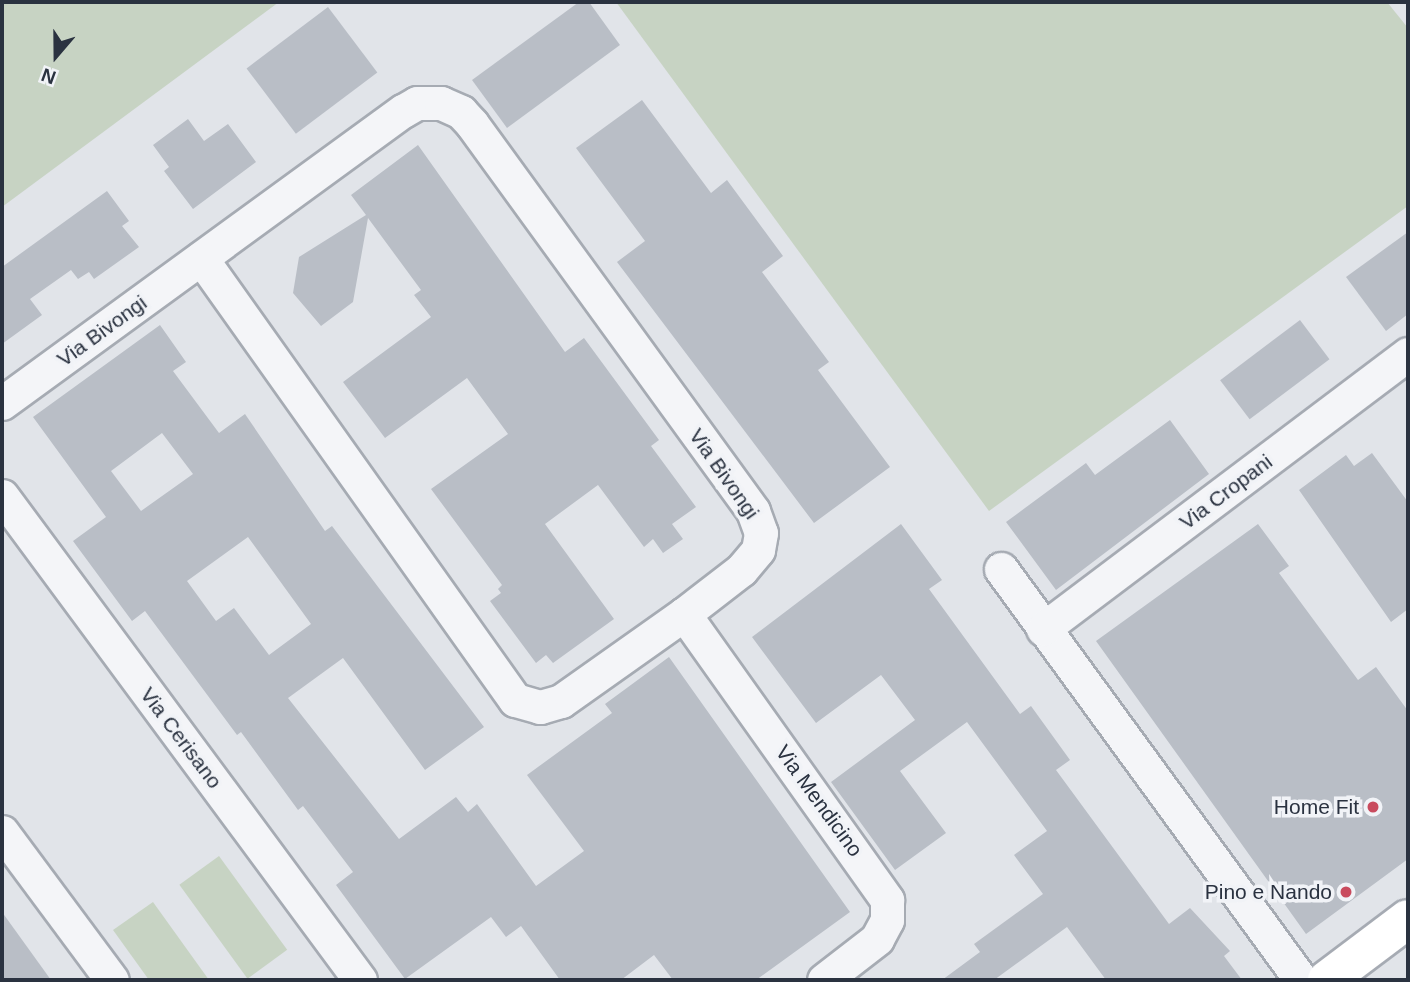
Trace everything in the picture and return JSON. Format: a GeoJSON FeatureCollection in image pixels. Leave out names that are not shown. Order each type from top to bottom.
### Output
{"type":"FeatureCollection","features":[{"type":"Feature","properties":{"kind":"street","name":"Via Bivongi"},"geometry":{"type":"LineString","coordinates":[[2,403],[201,258],[410,107],[441,103],[461,112],[757,517],[761,543],[754,558],[684,614],[554,705],[540,707],[515,699],[201,258]]}},
{"type":"Feature","properties":{"kind":"street","name":"Via Cropani"},"geometry":{"type":"LineString","coordinates":[[1043,629],[1408,355]]}},
{"type":"Feature","properties":{"kind":"street","name":"Via Cerisano"},"geometry":{"type":"LineString","coordinates":[[2,496],[360,980]]}},
{"type":"Feature","properties":{"kind":"street"},"geometry":{"type":"LineString","coordinates":[[1001,569],[1301,980]]}},
{"type":"Feature","properties":{"kind":"street","name":"Via Mendicino"},"geometry":{"type":"LineString","coordinates":[[684,614],[887,900],[887,920],[877,939],[824,980]]}},
{"type":"Feature","properties":{"kind":"street"},"geometry":{"type":"LineString","coordinates":[[2,832],[112,980]]}},
{"type":"Feature","properties":{"kind":"street"},"geometry":{"type":"LineString","coordinates":[[1327,980],[1408,919]]}},
{"type":"Feature","properties":{"kind":"green space"},"geometry":{"type":"Polygon","coordinates":[[[2,2],[279,2],[2,207],[2,2]]]}},
{"type":"Feature","properties":{"kind":"green space"},"geometry":{"type":"Polygon","coordinates":[[[616,2],[1387,2],[1408,28],[1408,206],[989,511],[616,2]]]}},
{"type":"Feature","properties":{"kind":"green space"},"geometry":{"type":"Polygon","coordinates":[[[219,856],[287,950],[248,979],[179,885],[219,856]]]}},
{"type":"Feature","properties":{"kind":"green space"},"geometry":{"type":"Polygon","coordinates":[[[153,902],[209,980],[149,980],[113,930],[153,902]]]}},
{"type":"Feature","properties":{"kind":"building"},"geometry":{"type":"Polygon","coordinates":[[[579,2],[589,2],[620,45],[507,128],[472,80],[579,2]]]}},
{"type":"Feature","properties":{"kind":"building"},"geometry":{"type":"Polygon","coordinates":[[[328,7],[377,72],[296,134],[247,68],[328,7]]]}},
{"type":"Feature","properties":{"kind":"building"},"geometry":{"type":"Polygon","coordinates":[[[642,100],[711,193],[727,180],[783,256],[762,272],[829,362],[818,370],[890,467],[814,523],[617,262],[645,241],[576,148],[642,100]]]}},
{"type":"Feature","properties":{"kind":"building"},"geometry":{"type":"Polygon","coordinates":[[[188,119],[204,141],[228,124],[256,162],[193,209],[164,171],[169,167],[153,145],[188,119]]]}},
{"type":"Feature","properties":{"kind":"building"},"geometry":{"type":"Polygon","coordinates":[[[418,145],[565,352],[584,338],[659,440],[651,446],[696,507],[672,524],[683,539],[663,553],[653,539],[644,547],[598,485],[545,524],[614,619],[553,663],[546,655],[536,663],[490,601],[501,593],[498,589],[502,585],[431,489],[508,434],[467,378],[385,438],[343,382],[431,317],[414,295],[421,290],[368,218],[353,302],[321,326],[293,293],[299,257],[366,215],[351,195],[418,145]]]}},
{"type":"Feature","properties":{"kind":"building"},"geometry":{"type":"Polygon","coordinates":[[[107,191],[129,221],[122,226],[139,247],[94,279],[89,272],[78,279],[71,270],[30,299],[42,315],[2,344],[2,267],[107,191]]]}},
{"type":"Feature","properties":{"kind":"building"},"geometry":{"type":"Polygon","coordinates":[[[1408,232],[1408,314],[1386,331],[1346,277],[1408,232]]]}},
{"type":"Feature","properties":{"kind":"building"},"geometry":{"type":"Polygon","coordinates":[[[1300,320],[1329,359],[1250,419],[1220,380],[1300,320]]]}},
{"type":"Feature","properties":{"kind":"building"},"geometry":{"type":"Polygon","coordinates":[[[160,325],[186,362],[173,371],[219,433],[245,414],[325,531],[332,526],[484,727],[425,770],[343,658],[288,698],[399,839],[456,797],[468,812],[477,804],[536,886],[584,851],[527,775],[612,713],[605,704],[669,657],[850,912],[756,980],[673,980],[654,955],[621,980],[560,980],[521,926],[506,937],[491,917],[405,979],[336,885],[353,872],[303,806],[298,810],[241,732],[237,735],[145,611],[132,621],[73,541],[106,517],[33,417],[160,325]],[[162,433],[111,471],[141,511],[193,474],[162,433]],[[248,537],[187,581],[216,621],[234,608],[269,655],[311,624],[248,537]]]}},
{"type":"Feature","properties":{"kind":"building"},"geometry":{"type":"Polygon","coordinates":[[[1170,420],[1209,474],[1056,590],[1006,522],[1086,463],[1095,475],[1170,420]]]}},
{"type":"Feature","properties":{"kind":"building"},"geometry":{"type":"Polygon","coordinates":[[[1372,453],[1408,502],[1408,609],[1391,622],[1299,490],[1346,455],[1354,466],[1372,453]]]}},
{"type":"Feature","properties":{"kind":"building"},"geometry":{"type":"Polygon","coordinates":[[[901,524],[942,580],[929,589],[1020,714],[1031,706],[1070,760],[1056,770],[1169,924],[1190,908],[1230,951],[1224,956],[1242,980],[1106,980],[1067,927],[994,980],[942,980],[980,952],[974,944],[1043,894],[1014,855],[1047,831],[967,722],[900,771],[946,833],[895,870],[831,782],[915,720],[881,675],[816,723],[752,637],[901,524]]]}},
{"type":"Feature","properties":{"kind":"building"},"geometry":{"type":"Polygon","coordinates":[[[1258,524],[1289,566],[1279,573],[1358,680],[1376,667],[1408,711],[1408,859],[1306,934],[1096,641],[1258,524]]]}},
{"type":"Feature","properties":{"kind":"building"},"geometry":{"type":"Polygon","coordinates":[[[2,912],[51,980],[2,980],[2,912]]]}},
{"type":"Feature","properties":{"kind":"place","name":"Home Fit"},"geometry":{"type":"Point","coordinates":[1373,807]}},
{"type":"Feature","properties":{"kind":"place","name":"Pino e Nando"},"geometry":{"type":"Point","coordinates":[1346,892]}}]}
